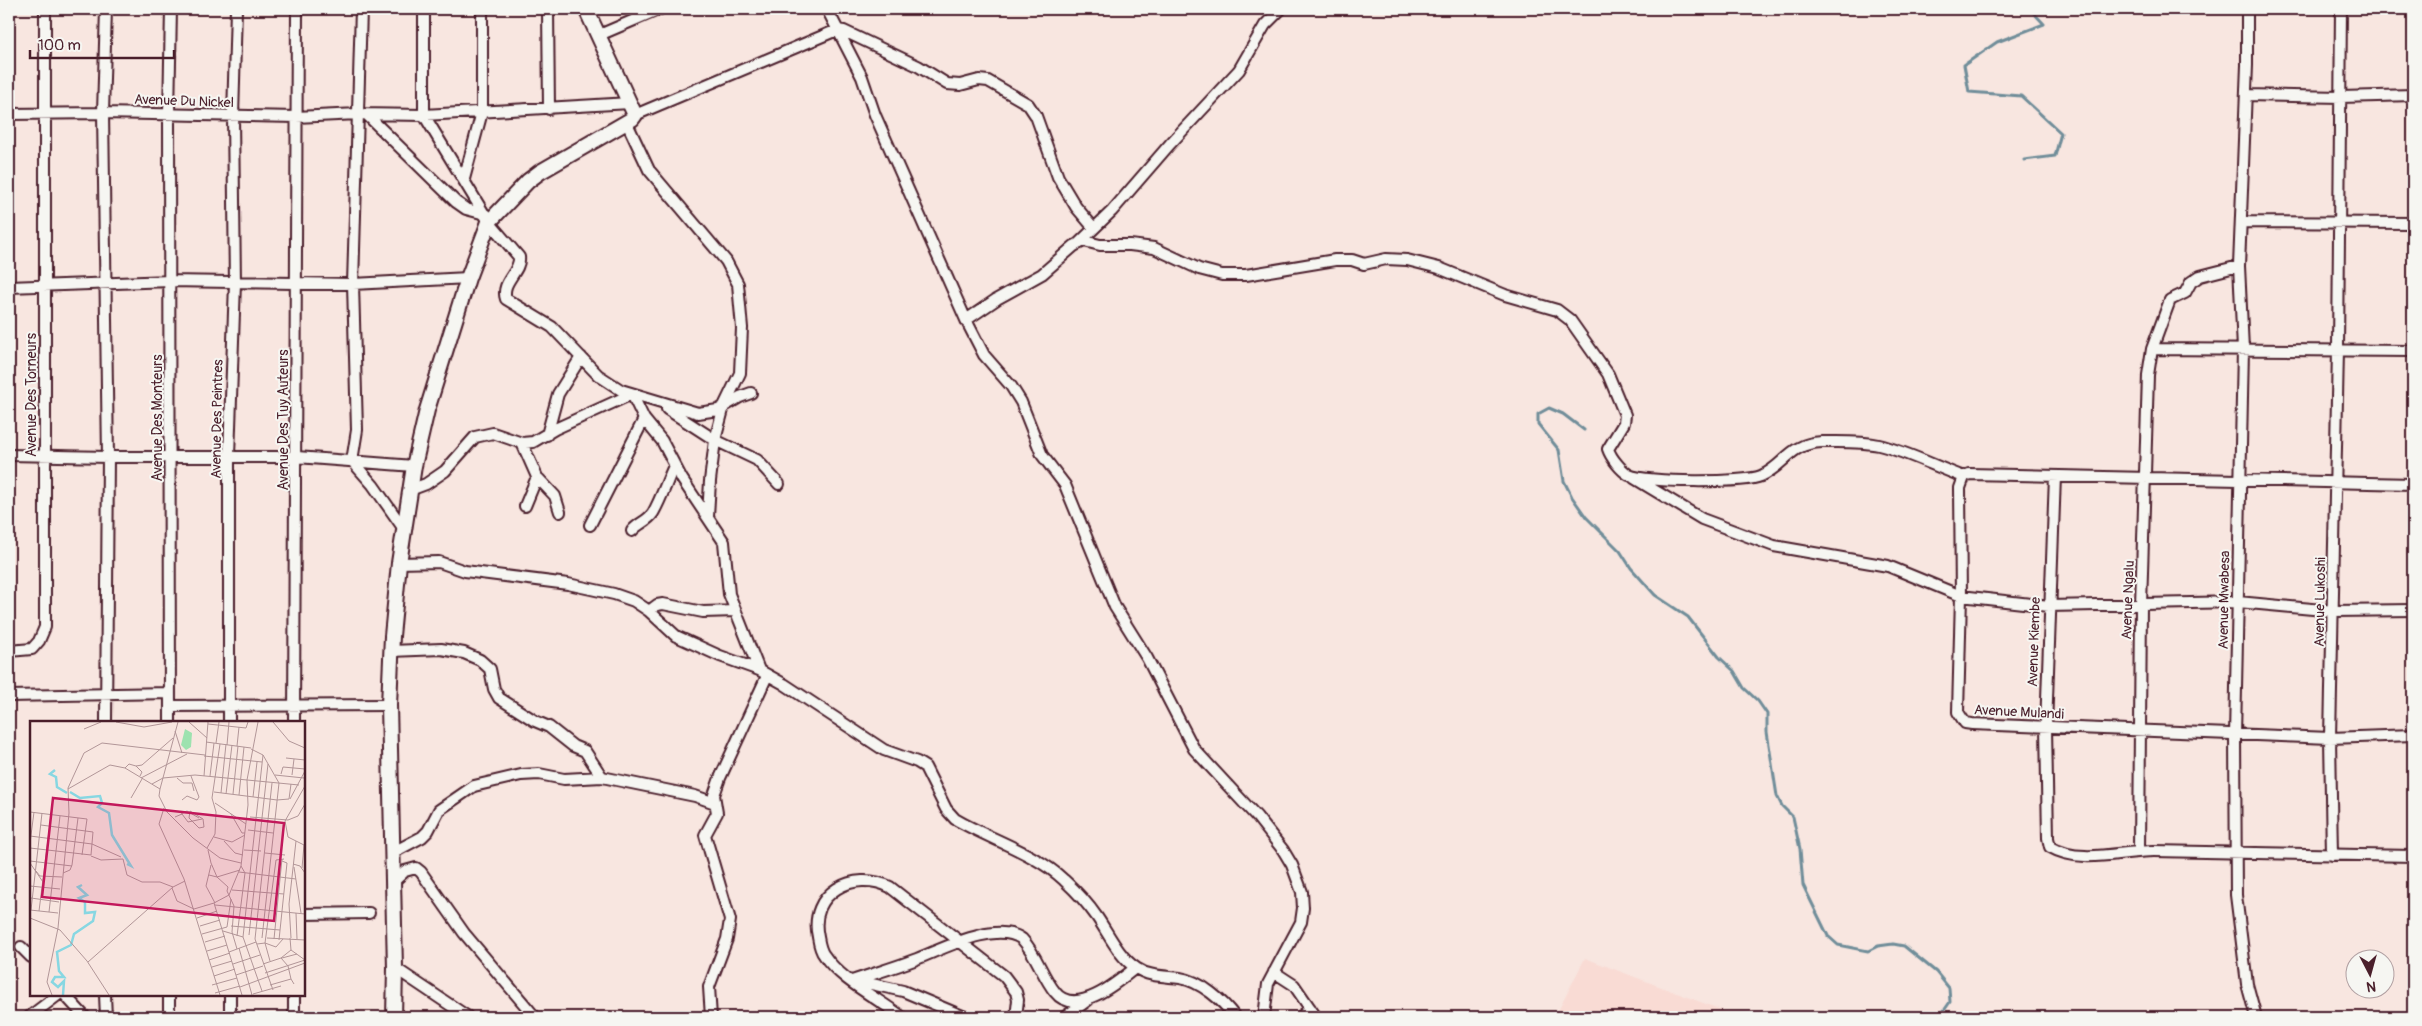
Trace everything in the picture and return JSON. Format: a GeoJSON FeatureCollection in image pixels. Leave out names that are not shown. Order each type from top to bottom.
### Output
{"type":"FeatureCollection","features":[{"type":"Feature","properties":{"kind":"street","name":"Avenue Des Torneurs"},"geometry":{"type":"LineString","coordinates":[[9,651],[32,649],[39,641],[45,627],[45,9]]}},
{"type":"Feature","properties":{"kind":"street"},"geometry":{"type":"LineString","coordinates":[[106,9],[103,113],[108,457],[106,721]]}},
{"type":"Feature","properties":{"kind":"street","name":"Avenue Des Monteurs"},"geometry":{"type":"LineString","coordinates":[[170,721],[169,114],[171,9]]}},
{"type":"Feature","properties":{"kind":"street","name":"Avenue Des Peintres"},"geometry":{"type":"LineString","coordinates":[[230,721],[229,456],[235,283],[233,117],[236,9]]}},
{"type":"Feature","properties":{"kind":"street","name":"Avenue Des Tuy Auteurs"},"geometry":{"type":"LineString","coordinates":[[294,721],[297,457],[297,9]]}},
{"type":"Feature","properties":{"kind":"street"},"geometry":{"type":"LineString","coordinates":[[352,461],[357,430],[353,284],[362,114],[361,9]]}},
{"type":"Feature","properties":{"kind":"street"},"geometry":{"type":"LineString","coordinates":[[424,9],[424,115],[487,218],[519,257],[519,263],[504,292],[506,299],[552,327],[589,366],[610,384],[632,394],[698,413],[718,410],[751,393]]}},
{"type":"Feature","properties":{"kind":"street"},"geometry":{"type":"LineString","coordinates":[[464,179],[482,112],[482,9]]}},
{"type":"Feature","properties":{"kind":"street"},"geometry":{"type":"LineString","coordinates":[[548,9],[549,109]]}},
{"type":"Feature","properties":{"kind":"street"},"geometry":{"type":"LineString","coordinates":[[586,9],[630,113],[649,170],[726,261],[738,284],[742,328],[740,373],[724,406],[715,440],[708,517]]}},
{"type":"Feature","properties":{"kind":"street"},"geometry":{"type":"LineString","coordinates":[[597,36],[660,9]]}},
{"type":"Feature","properties":{"kind":"street"},"geometry":{"type":"LineString","coordinates":[[827,9],[862,77],[882,130],[899,164],[914,206],[966,320],[984,355],[1011,386],[1021,402],[1042,456],[1065,485],[1115,607],[1147,658],[1194,749],[1257,817],[1284,850],[1292,865],[1302,892],[1304,908],[1301,922],[1268,984],[1264,1017]]}},
{"type":"Feature","properties":{"kind":"street"},"geometry":{"type":"LineString","coordinates":[[966,320],[997,299],[1042,274],[1112,211],[1170,144],[1239,70],[1265,25],[1281,9]]}},
{"type":"Feature","properties":{"kind":"street","name":"Avenue Mwabesa"},"geometry":{"type":"LineString","coordinates":[[2247,9],[2246,95],[2239,266],[2243,349],[2235,736],[2236,895],[2247,984],[2256,1017]]}},
{"type":"Feature","properties":{"kind":"street","name":"Avenue Lukoshi"},"geometry":{"type":"LineString","coordinates":[[2332,854],[2330,738],[2334,610],[2342,9]]}},
{"type":"Feature","properties":{"kind":"street","name":"Avenue Du Nickel"},"geometry":{"type":"LineString","coordinates":[[9,114],[103,113],[296,117],[362,114],[424,115],[549,109],[630,113],[837,30]]}},
{"type":"Feature","properties":{"kind":"street"},"geometry":{"type":"LineString","coordinates":[[837,30],[856,35],[918,66],[947,84],[960,85],[979,80],[988,81],[1028,104],[1036,116],[1058,177],[1076,207],[1093,227]]}},
{"type":"Feature","properties":{"kind":"street"},"geometry":{"type":"LineString","coordinates":[[2246,95],[2341,97],[2413,95]]}},
{"type":"Feature","properties":{"kind":"street"},"geometry":{"type":"LineString","coordinates":[[394,1017],[395,968],[389,705],[399,563],[414,466],[427,410],[487,218],[540,172],[630,113]]}},
{"type":"Feature","properties":{"kind":"street"},"geometry":{"type":"LineString","coordinates":[[362,114],[456,202],[466,209],[487,218]]}},
{"type":"Feature","properties":{"kind":"street"},"geometry":{"type":"LineString","coordinates":[[2241,222],[2413,222]]}},
{"type":"Feature","properties":{"kind":"street"},"geometry":{"type":"LineString","coordinates":[[1079,242],[1154,248],[1199,269],[1222,276],[1246,275],[1341,260],[1352,260],[1364,264],[1386,259],[1407,260],[1439,268],[1523,301],[1556,310],[1570,320],[1608,374],[1626,418],[1608,449],[1613,459],[1630,475],[1702,519],[1774,546],[1888,566],[1962,596],[2049,606],[2238,602],[2334,610],[2413,610]]}},
{"type":"Feature","properties":{"kind":"street","name":"Avenue Ngalu"},"geometry":{"type":"LineString","coordinates":[[2139,851],[2141,605],[2146,478],[2145,428],[2148,375],[2152,350],[2166,309],[2172,298],[2185,293],[2191,282],[2200,276],[2239,266]]}},
{"type":"Feature","properties":{"kind":"street"},"geometry":{"type":"LineString","coordinates":[[9,287],[170,281],[353,284],[468,278]]}},
{"type":"Feature","properties":{"kind":"street"},"geometry":{"type":"LineString","coordinates":[[2152,350],[2413,350]]}},
{"type":"Feature","properties":{"kind":"street"},"geometry":{"type":"LineString","coordinates":[[547,434],[558,394],[581,357]]}},
{"type":"Feature","properties":{"kind":"street"},"geometry":{"type":"LineString","coordinates":[[632,394],[644,419],[662,441],[674,466],[724,542],[729,594],[763,673],[720,778],[714,795],[717,813],[707,828],[706,842],[723,889],[730,920],[728,939],[709,987],[711,1017]]}},
{"type":"Feature","properties":{"kind":"street"},"geometry":{"type":"LineString","coordinates":[[410,490],[426,484],[445,471],[475,437],[493,433],[522,443],[533,442],[554,429],[632,394]]}},
{"type":"Feature","properties":{"kind":"street"},"geometry":{"type":"LineString","coordinates":[[653,401],[692,423],[715,440],[757,460],[779,484]]}},
{"type":"Feature","properties":{"kind":"street"},"geometry":{"type":"LineString","coordinates":[[590,525],[644,419]]}},
{"type":"Feature","properties":{"kind":"street"},"geometry":{"type":"LineString","coordinates":[[1630,475],[1654,479],[1708,481],[1751,479],[1762,476],[1798,447],[1823,442],[1853,442],[1880,445],[1964,477],[1976,474],[2413,484]]}},
{"type":"Feature","properties":{"kind":"street"},"geometry":{"type":"LineString","coordinates":[[522,443],[537,477],[552,492],[560,512]]}},
{"type":"Feature","properties":{"kind":"street"},"geometry":{"type":"LineString","coordinates":[[9,455],[297,457],[414,466]]}},
{"type":"Feature","properties":{"kind":"street"},"geometry":{"type":"LineString","coordinates":[[352,461],[373,485],[404,529]]}},
{"type":"Feature","properties":{"kind":"street"},"geometry":{"type":"LineString","coordinates":[[632,531],[637,525],[646,521],[653,513],[674,466]]}},
{"type":"Feature","properties":{"kind":"street","name":"Avenue Kiembe"},"geometry":{"type":"LineString","coordinates":[[2055,476],[2046,727],[2048,838],[2050,847],[2057,851],[2083,856],[2139,851]]}},
{"type":"Feature","properties":{"kind":"street"},"geometry":{"type":"LineString","coordinates":[[525,506],[537,477]]}},
{"type":"Feature","properties":{"kind":"street","name":"Avenue Mulandi"},"geometry":{"type":"LineString","coordinates":[[1964,477],[1960,493],[1962,596],[1958,712],[1960,718],[1965,723],[2235,736],[2330,738],[2413,735]]}},
{"type":"Feature","properties":{"kind":"street"},"geometry":{"type":"LineString","coordinates":[[399,563],[433,561],[465,571],[568,584],[625,597],[649,611],[676,636],[763,673],[797,692],[884,750],[918,762],[925,767],[946,809],[955,819],[1045,865],[1064,879],[1096,915],[1113,942],[1136,968],[1153,975],[1182,978],[1192,982],[1218,998],[1235,1017]]}},
{"type":"Feature","properties":{"kind":"street"},"geometry":{"type":"LineString","coordinates":[[649,611],[657,605],[663,604],[703,612],[735,611]]}},
{"type":"Feature","properties":{"kind":"street"},"geometry":{"type":"LineString","coordinates":[[392,651],[440,649],[464,653],[480,660],[490,669],[494,689],[499,698],[535,721],[549,727],[573,746],[585,751],[602,777]]}},
{"type":"Feature","properties":{"kind":"street"},"geometry":{"type":"LineString","coordinates":[[9,696],[170,693]]}},
{"type":"Feature","properties":{"kind":"street"},"geometry":{"type":"LineString","coordinates":[[170,706],[389,705]]}},
{"type":"Feature","properties":{"kind":"street"},"geometry":{"type":"LineString","coordinates":[[392,853],[422,837],[428,831],[439,810],[474,786],[521,776],[539,774],[564,779],[602,777],[695,796],[714,803]]}},
{"type":"Feature","properties":{"kind":"street"},"geometry":{"type":"LineString","coordinates":[[2139,851],[2413,856]]}},
{"type":"Feature","properties":{"kind":"street"},"geometry":{"type":"LineString","coordinates":[[393,882],[410,868],[416,868],[421,872],[464,933],[536,1017]]}},
{"type":"Feature","properties":{"kind":"street"},"geometry":{"type":"LineString","coordinates":[[902,1017],[852,981],[823,955],[817,933],[819,909],[832,892],[848,882],[880,882],[890,887],[995,968],[1010,983],[1018,1000],[1016,1017]]}},
{"type":"Feature","properties":{"kind":"street"},"geometry":{"type":"LineString","coordinates":[[305,914],[369,914]]}},
{"type":"Feature","properties":{"kind":"street"},"geometry":{"type":"LineString","coordinates":[[852,981],[921,958],[959,941],[994,934],[1016,935],[1027,944],[1055,993],[1071,1002],[1106,990],[1136,968]]}},
{"type":"Feature","properties":{"kind":"street"},"geometry":{"type":"LineString","coordinates":[[21,947],[30,956]]}},
{"type":"Feature","properties":{"kind":"street"},"geometry":{"type":"LineString","coordinates":[[395,968],[468,1017]]}},
{"type":"Feature","properties":{"kind":"street"},"geometry":{"type":"LineString","coordinates":[[1274,972],[1294,985],[1313,1013],[1301,1017]]}},
{"type":"Feature","properties":{"kind":"street"},"geometry":{"type":"LineString","coordinates":[[852,981],[870,982],[903,991],[965,1017]]}},
{"type":"Feature","properties":{"kind":"street"},"geometry":{"type":"LineString","coordinates":[[29,1017],[57,996]]}},
{"type":"Feature","properties":{"kind":"street"},"geometry":{"type":"LineString","coordinates":[[66,996],[85,1017]]}},
{"type":"Feature","properties":{"kind":"street"},"geometry":{"type":"LineString","coordinates":[[106,996],[106,1017]]}},
{"type":"Feature","properties":{"kind":"street"},"geometry":{"type":"LineString","coordinates":[[168,996],[169,1017]]}},
{"type":"Feature","properties":{"kind":"street"},"geometry":{"type":"LineString","coordinates":[[230,996],[230,1017]]}},
{"type":"Feature","properties":{"kind":"street"},"geometry":{"type":"LineString","coordinates":[[294,996],[294,1017]]}},
{"type":"Feature","properties":{"kind":"street"},"geometry":{"type":"LineString","coordinates":[[1065,1017],[1093,996]]}},
{"type":"Feature","properties":{"kind":"shaded area"},"geometry":{"type":"Polygon","coordinates":[[[1585,958],[1740,1017],[1555,1017],[1585,958]]]}},
{"type":"Feature","properties":{"kind":"waterway"},"geometry":{"type":"LineString","coordinates":[[2024,160],[2055,156],[2061,133],[2021,96],[1969,92],[1964,65],[1997,42],[2044,24],[2030,9]]}},
{"type":"Feature","properties":{"kind":"waterway"},"geometry":{"type":"LineString","coordinates":[[1584,430],[1563,414],[1549,408],[1538,414],[1538,424],[1559,450],[1564,481],[1572,497],[1586,517],[1620,551],[1631,568],[1655,595],[1688,617],[1719,657],[1734,671],[1744,688],[1758,701],[1767,714],[1767,732],[1777,796],[1782,806],[1793,817],[1800,849],[1803,885],[1828,936],[1838,945],[1868,951],[1878,946],[1893,944],[1904,946],[1936,972],[1949,988],[1950,1002],[1943,1012],[1931,1017]]}}]}
